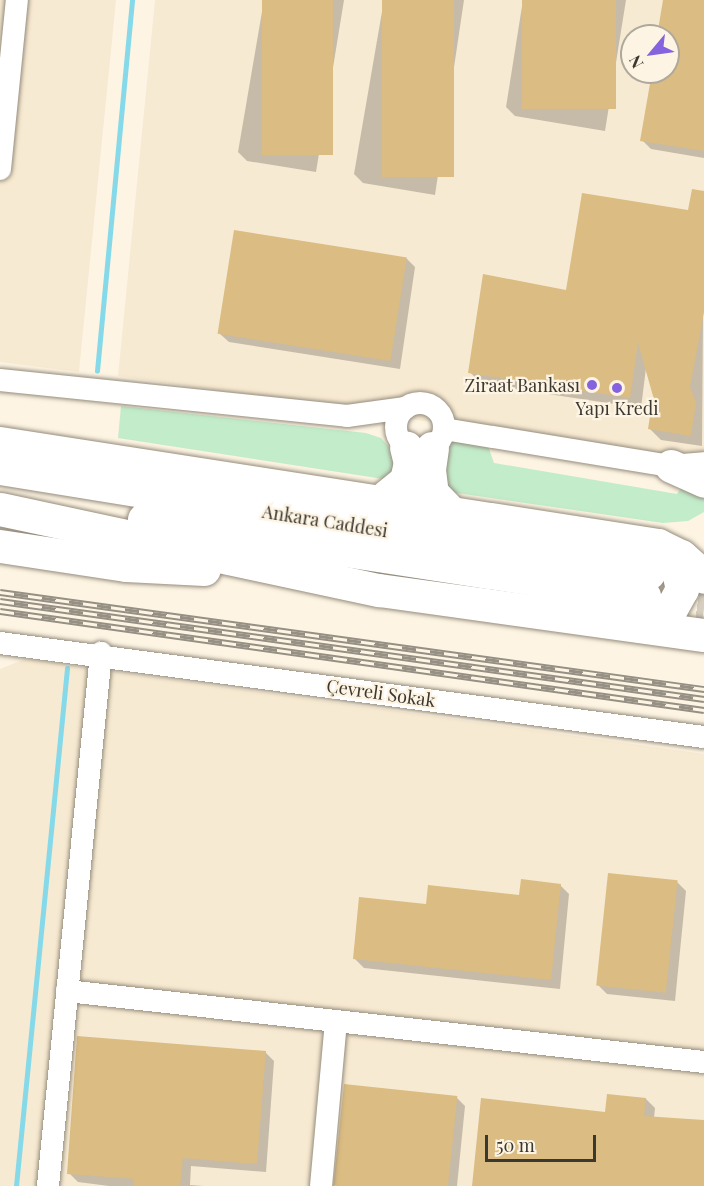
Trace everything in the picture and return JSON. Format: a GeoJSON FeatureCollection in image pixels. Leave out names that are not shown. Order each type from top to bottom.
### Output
{"type":"FeatureCollection","features":[{"type":"Feature","properties":{"kind":"highway"},"geometry":{"type":"LineString","coordinates":[[378,503],[406,480],[410,463],[420,440]]}},
{"type":"Feature","properties":{"kind":"highway"},"geometry":{"type":"LineString","coordinates":[[420,440],[429,470],[432,493],[453,515]]}},
{"type":"Feature","properties":{"kind":"highway"},"geometry":{"type":"LineString","coordinates":[[0,443],[453,515],[644,585],[704,635]]}},
{"type":"Feature","properties":{"kind":"highway"},"geometry":{"type":"LineString","coordinates":[[670,466],[704,481]]}},
{"type":"Feature","properties":{"kind":"highway"},"geometry":{"type":"LineString","coordinates":[[0,467],[198,476]]}},
{"type":"Feature","properties":{"kind":"highway","name":"Ankara Caddesi"},"geometry":{"type":"LineString","coordinates":[[0,467],[644,585]]}},
{"type":"Feature","properties":{"kind":"highway","name":"Ankara Caddesi"},"geometry":{"type":"LineString","coordinates":[[0,496],[644,585]]}},
{"type":"Feature","properties":{"kind":"highway"},"geometry":{"type":"LineString","coordinates":[[0,509],[380,590],[644,585],[681,556],[704,577]]}},
{"type":"Feature","properties":{"kind":"highway"},"geometry":{"type":"LineString","coordinates":[[0,546],[126,565],[305,574]]}},
{"type":"Feature","properties":{"kind":"street"},"geometry":{"type":"LineString","coordinates":[[0,168],[17,0]]}},
{"type":"Feature","properties":{"kind":"street"},"geometry":{"type":"LineString","coordinates":[[0,380],[347,416],[420,440],[670,466],[704,463]]}},
{"type":"Feature","properties":{"kind":"street"},"geometry":{"type":"LineString","coordinates":[[347,416],[405,408],[419,403],[434,407],[443,418],[420,440]]}},
{"type":"Feature","properties":{"kind":"street"},"geometry":{"type":"LineString","coordinates":[[405,408],[396,423],[420,440]]}},
{"type":"Feature","properties":{"kind":"street"},"geometry":{"type":"LineString","coordinates":[[0,643],[57,648]]}},
{"type":"Feature","properties":{"kind":"street"},"geometry":{"type":"LineString","coordinates":[[0,658],[57,648]]}},
{"type":"Feature","properties":{"kind":"street","name":"Çevreli Sokak"},"geometry":{"type":"LineString","coordinates":[[57,648],[704,737]]}},
{"type":"Feature","properties":{"kind":"street"},"geometry":{"type":"LineString","coordinates":[[48,1186],[101,653]]}},
{"type":"Feature","properties":{"kind":"street"},"geometry":{"type":"LineString","coordinates":[[67,991],[704,1062]]}},
{"type":"Feature","properties":{"kind":"street"},"geometry":{"type":"LineString","coordinates":[[321,1186],[336,1022]]}},
{"type":"Feature","properties":{"kind":"shaded area"},"geometry":{"type":"Polygon","coordinates":[[[0,0],[116,0],[79,372],[0,362],[0,0]]]}},
{"type":"Feature","properties":{"kind":"shaded area"},"geometry":{"type":"Polygon","coordinates":[[[155,0],[704,0],[704,462],[118,376],[155,0]]]}},
{"type":"Feature","properties":{"kind":"shaded area"},"geometry":{"type":"Polygon","coordinates":[[[25,659],[704,754],[704,1186],[0,1186],[0,669],[25,659]]]}},
{"type":"Feature","properties":{"kind":"green space"},"geometry":{"type":"Polygon","coordinates":[[[121,406],[366,433],[381,438],[396,455],[390,480],[118,438],[121,406]]]}},
{"type":"Feature","properties":{"kind":"green space"},"geometry":{"type":"Polygon","coordinates":[[[454,436],[487,443],[494,463],[677,494],[687,479],[704,489],[704,512],[688,521],[663,523],[443,491],[441,463],[454,436]]]}},
{"type":"Feature","properties":{"kind":"building"},"geometry":{"type":"Polygon","coordinates":[[[262,0],[333,0],[333,155],[262,155],[262,0]]]}},
{"type":"Feature","properties":{"kind":"building"},"geometry":{"type":"Polygon","coordinates":[[[382,0],[454,0],[454,177],[382,177],[382,0]]]}},
{"type":"Feature","properties":{"kind":"building"},"geometry":{"type":"Polygon","coordinates":[[[522,0],[616,0],[616,109],[522,109],[522,0]]]}},
{"type":"Feature","properties":{"kind":"building"},"geometry":{"type":"Polygon","coordinates":[[[663,0],[704,0],[704,151],[640,141],[650,84],[680,84],[680,24],[659,24],[663,0]]]}},
{"type":"Feature","properties":{"kind":"building"},"geometry":{"type":"Polygon","coordinates":[[[692,189],[704,191],[704,312],[690,387],[696,402],[691,436],[648,429],[653,396],[638,343],[630,398],[468,373],[483,274],[566,290],[582,193],[688,210],[692,189]]]}},
{"type":"Feature","properties":{"kind":"building"},"geometry":{"type":"Polygon","coordinates":[[[234,230],[407,257],[390,361],[218,334],[234,230]]]}},
{"type":"Feature","properties":{"kind":"building"},"geometry":{"type":"Polygon","coordinates":[[[608,873],[678,880],[666,993],[596,985],[608,873]]]}},
{"type":"Feature","properties":{"kind":"building"},"geometry":{"type":"Polygon","coordinates":[[[521,879],[561,884],[551,980],[353,959],[359,897],[426,904],[428,885],[519,895],[521,879]]]}},
{"type":"Feature","properties":{"kind":"building"},"geometry":{"type":"Polygon","coordinates":[[[77,1036],[266,1051],[257,1164],[183,1158],[180,1186],[133,1186],[134,1179],[67,1174],[77,1036]]]}},
{"type":"Feature","properties":{"kind":"building"},"geometry":{"type":"Polygon","coordinates":[[[344,1084],[457,1096],[448,1186],[333,1185],[344,1084]]]}},
{"type":"Feature","properties":{"kind":"building"},"geometry":{"type":"Polygon","coordinates":[[[607,1094],[646,1098],[644,1116],[704,1120],[704,1186],[472,1186],[481,1098],[605,1112],[607,1094]]]}},
{"type":"Feature","properties":{"kind":"waterway"},"geometry":{"type":"LineString","coordinates":[[97,371],[132,0]]}},
{"type":"Feature","properties":{"kind":"waterway"},"geometry":{"type":"LineString","coordinates":[[16,1186],[67,669]]}},
{"type":"Feature","properties":{"kind":"tunnel"},"geometry":{"type":"LineString","coordinates":[[649,597],[704,605]]}},
{"type":"Feature","properties":{"kind":"railway"},"geometry":{"type":"LineString","coordinates":[[0,592],[704,689]]}},
{"type":"Feature","properties":{"kind":"railway"},"geometry":{"type":"LineString","coordinates":[[0,601],[704,699]]}},
{"type":"Feature","properties":{"kind":"railway"},"geometry":{"type":"LineString","coordinates":[[0,611],[704,710]]}},
{"type":"Feature","properties":{"kind":"place","name":"Ziraat Bankası"},"geometry":{"type":"Point","coordinates":[592,385]}},
{"type":"Feature","properties":{"kind":"place","name":"Yapı Kredi"},"geometry":{"type":"Point","coordinates":[617,388]}}]}
